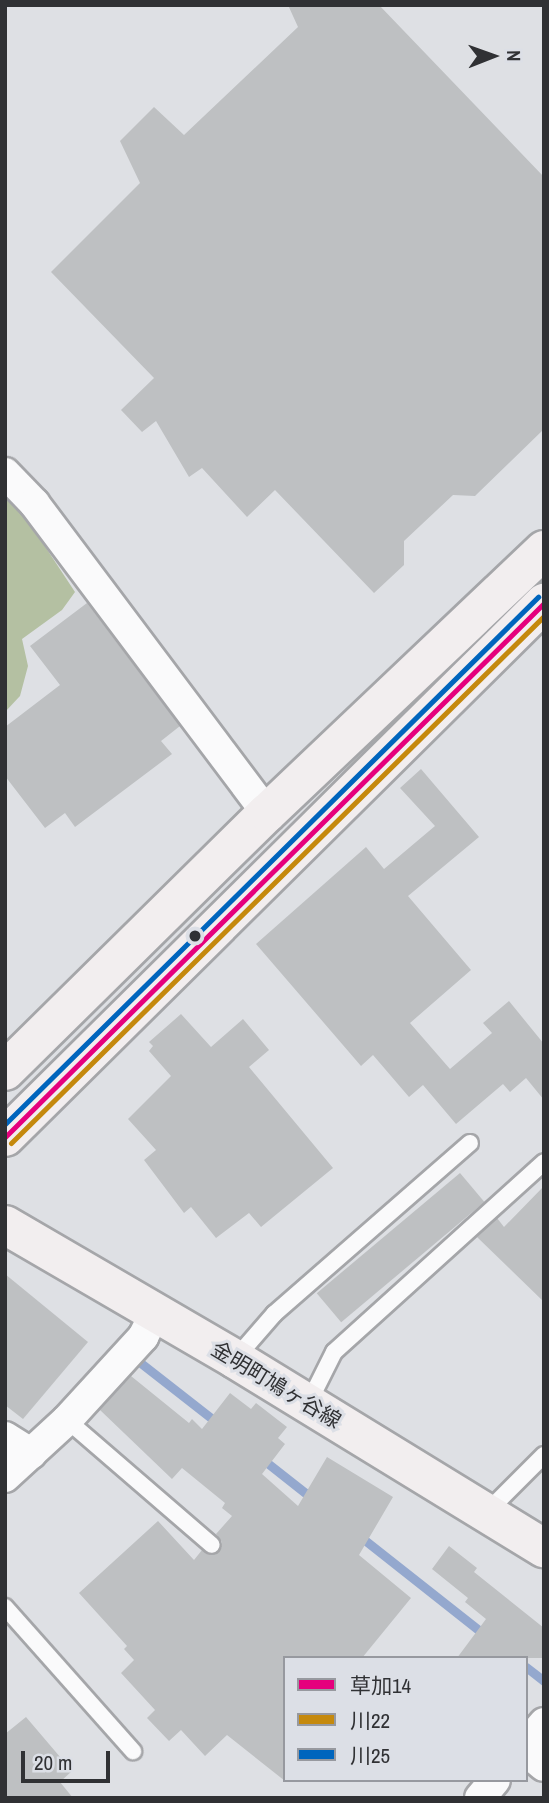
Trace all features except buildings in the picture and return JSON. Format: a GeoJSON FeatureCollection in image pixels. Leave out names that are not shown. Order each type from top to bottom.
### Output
{"type":"FeatureCollection","features":[{"type":"Feature","properties":{"kind":"street"},"geometry":{"type":"LineString","coordinates":[[5,473],[33,503],[267,813]]}},
{"type":"Feature","properties":{"kind":"street"},"geometry":{"type":"LineString","coordinates":[[5,1071],[267,813],[544,550]]}},
{"type":"Feature","properties":{"kind":"street"},"geometry":{"type":"LineString","coordinates":[[5,1136],[544,603]]}},
{"type":"Feature","properties":{"kind":"street","name":"金明町鳩ヶ谷線"},"geometry":{"type":"LineString","coordinates":[[6,1227],[235,1359],[544,1548]]}},
{"type":"Feature","properties":{"kind":"street"},"geometry":{"type":"LineString","coordinates":[[5,1477],[67,1420],[143,1337],[156,1312]]}},
{"type":"Feature","properties":{"kind":"street"},"geometry":{"type":"LineString","coordinates":[[5,1437],[31,1454]]}},
{"type":"Feature","properties":{"kind":"street"},"geometry":{"type":"LineString","coordinates":[[528,1742],[544,1723]]}},
{"type":"Feature","properties":{"kind":"street"},"geometry":{"type":"LineString","coordinates":[[528,1753],[544,1766]]}},
{"type":"Feature","properties":{"kind":"street"},"geometry":{"type":"LineString","coordinates":[[480,1798],[493,1782]]}},
{"type":"Feature","properties":{"kind":"lane"},"geometry":{"type":"LineString","coordinates":[[235,1359],[274,1314],[470,1143]]}},
{"type":"Feature","properties":{"kind":"lane"},"geometry":{"type":"LineString","coordinates":[[308,1404],[334,1352],[544,1162]]}},
{"type":"Feature","properties":{"kind":"lane"},"geometry":{"type":"LineString","coordinates":[[67,1420],[212,1545]]}},
{"type":"Feature","properties":{"kind":"lane"},"geometry":{"type":"LineString","coordinates":[[486,1513],[544,1455]]}},
{"type":"Feature","properties":{"kind":"lane"},"geometry":{"type":"LineString","coordinates":[[5,1607],[133,1751]]}},
{"type":"Feature","properties":{"kind":"green space"},"geometry":{"type":"Polygon","coordinates":[[[5,498],[23,513],[75,592],[62,610],[22,639],[28,666],[20,696],[5,712],[5,498]]]}},
{"type":"Feature","properties":{"kind":"waterway"},"geometry":{"type":"LineString","coordinates":[[142,1364],[220,1425]]}},
{"type":"Feature","properties":{"kind":"waterway"},"geometry":{"type":"LineString","coordinates":[[261,1458],[313,1499]]}},
{"type":"Feature","properties":{"kind":"waterway"},"geometry":{"type":"LineString","coordinates":[[357,1534],[486,1636]]}},
{"type":"Feature","properties":{"kind":"waterway"},"geometry":{"type":"LineString","coordinates":[[528,1669],[544,1681]]}},
{"type":"Feature","properties":{"kind":"transit line","name":"川25"},"geometry":{"type":"LineString","coordinates":[[5,1124],[538,597]]}},
{"type":"Feature","properties":{"kind":"transit line","name":"草加14"},"geometry":{"type":"LineString","coordinates":[[5,1137],[544,603]]}},
{"type":"Feature","properties":{"kind":"transit line","name":"川22"},"geometry":{"type":"LineString","coordinates":[[11,1143],[544,616]]}}]}
